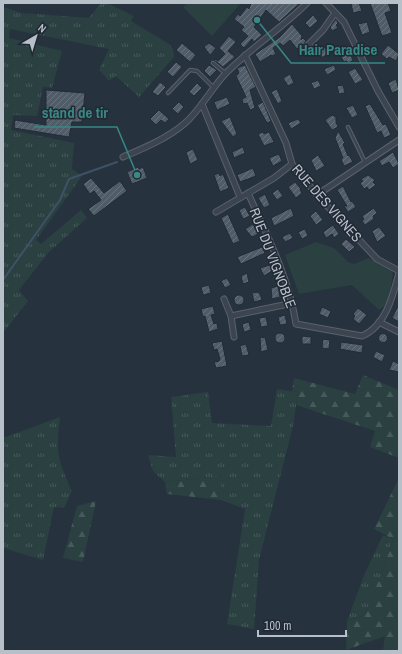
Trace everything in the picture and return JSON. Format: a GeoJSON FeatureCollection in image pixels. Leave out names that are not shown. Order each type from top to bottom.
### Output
{"type":"FeatureCollection","features":[{"type":"Feature","properties":{"kind":"street"},"geometry":{"type":"LineString","coordinates":[[123,157],[157,142],[185,124],[226,73],[245,55],[288,22],[307,3]]}},
{"type":"Feature","properties":{"kind":"street"},"geometry":{"type":"LineString","coordinates":[[326,3],[344,22],[378,91],[399,127]]}},
{"type":"Feature","properties":{"kind":"street"},"geometry":{"type":"LineString","coordinates":[[307,46],[323,30],[335,13]]}},
{"type":"Feature","properties":{"kind":"street","name":"RUE DES VIGNES"},"geometry":{"type":"LineString","coordinates":[[245,55],[286,143],[292,164],[317,195],[378,259],[399,272]]}},
{"type":"Feature","properties":{"kind":"street"},"geometry":{"type":"LineString","coordinates":[[202,104],[240,197]]}},
{"type":"Feature","properties":{"kind":"street"},"geometry":{"type":"LineString","coordinates":[[317,195],[399,140]]}},
{"type":"Feature","properties":{"kind":"street"},"geometry":{"type":"LineString","coordinates":[[216,212],[274,178],[292,164]]}},
{"type":"Feature","properties":{"kind":"street","name":"RUE DU VIGNOBLE"},"geometry":{"type":"LineString","coordinates":[[248,193],[275,253],[293,303],[296,324],[362,336],[369,333],[379,322],[391,302],[399,272]]}},
{"type":"Feature","properties":{"kind":"street"},"geometry":{"type":"LineString","coordinates":[[224,299],[231,316],[234,337]]}},
{"type":"Feature","properties":{"kind":"street"},"geometry":{"type":"LineString","coordinates":[[231,316],[293,303]]}},
{"type":"Feature","properties":{"kind":"street"},"geometry":{"type":"LineString","coordinates":[[379,322],[399,332]]}},
{"type":"Feature","properties":{"kind":"lane"},"geometry":{"type":"LineString","coordinates":[[213,63],[226,73]]}},
{"type":"Feature","properties":{"kind":"lane"},"geometry":{"type":"LineString","coordinates":[[168,93],[190,70],[197,71],[214,88]]}},
{"type":"Feature","properties":{"kind":"lane"},"geometry":{"type":"LineString","coordinates":[[348,127],[366,163]]}},
{"type":"Feature","properties":{"kind":"green space"},"geometry":{"type":"Polygon","coordinates":[[[101,3],[107,3],[134,16],[131,21],[169,44],[173,49],[174,57],[139,97],[116,76],[109,81],[99,70],[109,49],[10,29],[9,38],[62,51],[52,88],[43,87],[37,116],[13,115],[11,130],[74,143],[72,169],[82,176],[36,240],[41,244],[81,210],[87,218],[49,252],[19,290],[28,301],[3,333],[3,7],[22,13],[89,18],[101,3]]]}},
{"type":"Feature","properties":{"kind":"green space"},"geometry":{"type":"Polygon","coordinates":[[[188,3],[241,3],[212,36],[183,7],[188,3]]]}},
{"type":"Feature","properties":{"kind":"green space"},"geometry":{"type":"Polygon","coordinates":[[[316,242],[334,248],[348,262],[354,264],[369,258],[393,272],[390,294],[383,307],[379,310],[352,285],[299,294],[285,255],[316,242]]]}},
{"type":"Feature","properties":{"kind":"green space"},"geometry":{"type":"Polygon","coordinates":[[[363,375],[399,390],[399,458],[370,447],[375,431],[296,405],[298,392],[292,391],[294,378],[355,394],[363,375]]]}},
{"type":"Feature","properties":{"kind":"green space"},"geometry":{"type":"Polygon","coordinates":[[[277,389],[298,392],[293,426],[259,560],[254,629],[227,624],[245,509],[221,500],[221,476],[165,482],[153,471],[148,455],[176,457],[171,397],[208,392],[212,423],[271,426],[277,389]]]}},
{"type":"Feature","properties":{"kind":"green space"},"geometry":{"type":"Polygon","coordinates":[[[60,417],[58,439],[59,455],[63,471],[72,491],[64,508],[54,507],[43,560],[3,548],[3,438],[60,417]]]}},
{"type":"Feature","properties":{"kind":"green space"},"geometry":{"type":"Polygon","coordinates":[[[221,476],[221,500],[167,494],[165,482],[221,476]]]}},
{"type":"Feature","properties":{"kind":"green space"},"geometry":{"type":"Polygon","coordinates":[[[399,478],[399,651],[383,651],[385,636],[346,650],[347,621],[365,615],[393,539],[374,529],[399,478]]]}},
{"type":"Feature","properties":{"kind":"green space"},"geometry":{"type":"Polygon","coordinates":[[[96,501],[83,562],[63,558],[77,506],[96,501]]]}},
{"type":"Feature","properties":{"kind":"green space"},"geometry":{"type":"Polygon","coordinates":[[[383,535],[393,539],[369,606],[365,615],[347,621],[365,573],[383,535]]]}},
{"type":"Feature","properties":{"kind":"building"},"geometry":{"type":"Polygon","coordinates":[[[251,3],[300,3],[279,22],[266,10],[254,27],[262,35],[254,42],[252,39],[244,48],[240,44],[248,36],[241,30],[244,27],[234,19],[238,14],[240,16],[247,7],[249,9],[251,3]]]}},
{"type":"Feature","properties":{"kind":"building"},"geometry":{"type":"Polygon","coordinates":[[[351,3],[359,3],[362,11],[353,13],[351,3]]]}},
{"type":"Feature","properties":{"kind":"building"},"geometry":{"type":"Polygon","coordinates":[[[370,3],[388,3],[391,11],[385,13],[392,33],[382,36],[370,3]]]}},
{"type":"Feature","properties":{"kind":"building"},"geometry":{"type":"Polygon","coordinates":[[[313,15],[318,21],[310,28],[305,23],[313,15]]]}},
{"type":"Feature","properties":{"kind":"building"},"geometry":{"type":"Polygon","coordinates":[[[336,19],[338,23],[336,25],[338,28],[332,31],[330,27],[336,19]]]}},
{"type":"Feature","properties":{"kind":"building"},"geometry":{"type":"Polygon","coordinates":[[[367,22],[370,32],[362,35],[358,24],[367,22]]]}},
{"type":"Feature","properties":{"kind":"building"},"geometry":{"type":"Polygon","coordinates":[[[292,24],[302,36],[301,40],[303,38],[306,41],[303,45],[297,49],[290,40],[283,46],[280,43],[273,48],[276,54],[271,55],[260,62],[255,54],[280,37],[292,24]]]}},
{"type":"Feature","properties":{"kind":"building"},"geometry":{"type":"Polygon","coordinates":[[[229,36],[236,42],[228,51],[235,57],[223,67],[214,60],[215,59],[218,61],[225,54],[219,48],[229,36]]]}},
{"type":"Feature","properties":{"kind":"building"},"geometry":{"type":"Polygon","coordinates":[[[182,43],[196,55],[190,62],[176,50],[182,43]]]}},
{"type":"Feature","properties":{"kind":"building"},"geometry":{"type":"Polygon","coordinates":[[[209,43],[216,48],[210,55],[204,47],[209,43]]]}},
{"type":"Feature","properties":{"kind":"building"},"geometry":{"type":"Polygon","coordinates":[[[323,45],[329,54],[321,57],[317,47],[323,45]]]}},
{"type":"Feature","properties":{"kind":"building"},"geometry":{"type":"Polygon","coordinates":[[[388,45],[399,54],[396,61],[389,57],[387,59],[381,54],[388,45]]]}},
{"type":"Feature","properties":{"kind":"building"},"geometry":{"type":"Polygon","coordinates":[[[350,52],[353,61],[348,63],[347,61],[344,62],[341,57],[350,52]]]}},
{"type":"Feature","properties":{"kind":"building"},"geometry":{"type":"Polygon","coordinates":[[[176,62],[182,67],[173,77],[167,72],[176,62]]]}},
{"type":"Feature","properties":{"kind":"building"},"geometry":{"type":"Polygon","coordinates":[[[209,65],[217,70],[210,77],[204,71],[209,65]]]}},
{"type":"Feature","properties":{"kind":"building"},"geometry":{"type":"Polygon","coordinates":[[[245,65],[256,87],[250,90],[255,108],[250,110],[247,103],[243,104],[242,99],[246,97],[236,76],[239,73],[237,68],[245,65]]]}},
{"type":"Feature","properties":{"kind":"building"},"geometry":{"type":"Polygon","coordinates":[[[334,65],[336,70],[327,75],[324,69],[334,65]]]}},
{"type":"Feature","properties":{"kind":"building"},"geometry":{"type":"Polygon","coordinates":[[[355,68],[363,80],[355,84],[348,72],[355,68]]]}},
{"type":"Feature","properties":{"kind":"building"},"geometry":{"type":"Polygon","coordinates":[[[290,74],[294,83],[288,86],[283,78],[290,74]]]}},
{"type":"Feature","properties":{"kind":"building"},"geometry":{"type":"Polygon","coordinates":[[[396,79],[399,90],[392,93],[388,83],[396,79]]]}},
{"type":"Feature","properties":{"kind":"building"},"geometry":{"type":"Polygon","coordinates":[[[318,80],[321,86],[314,89],[311,83],[318,80]]]}},
{"type":"Feature","properties":{"kind":"building"},"geometry":{"type":"Polygon","coordinates":[[[160,82],[166,87],[158,96],[152,92],[160,82]]]}},
{"type":"Feature","properties":{"kind":"building"},"geometry":{"type":"Polygon","coordinates":[[[197,83],[202,88],[194,96],[189,92],[197,83]]]}},
{"type":"Feature","properties":{"kind":"building"},"geometry":{"type":"Polygon","coordinates":[[[343,85],[345,93],[339,94],[337,86],[343,85]]]}},
{"type":"Feature","properties":{"kind":"building"},"geometry":{"type":"Polygon","coordinates":[[[277,89],[282,101],[278,104],[271,92],[277,89]]]}},
{"type":"Feature","properties":{"kind":"building"},"geometry":{"type":"Polygon","coordinates":[[[46,90],[85,93],[82,122],[72,122],[69,137],[14,128],[15,120],[46,125],[46,90]]]}},
{"type":"Feature","properties":{"kind":"building"},"geometry":{"type":"Polygon","coordinates":[[[227,97],[230,104],[217,110],[214,102],[227,97]]]}},
{"type":"Feature","properties":{"kind":"building"},"geometry":{"type":"Polygon","coordinates":[[[179,102],[184,107],[178,114],[172,109],[179,102]]]}},
{"type":"Feature","properties":{"kind":"building"},"geometry":{"type":"Polygon","coordinates":[[[263,102],[271,121],[267,123],[257,105],[263,102]]]}},
{"type":"Feature","properties":{"kind":"building"},"geometry":{"type":"Polygon","coordinates":[[[370,104],[383,125],[386,124],[391,135],[384,138],[381,131],[377,133],[365,106],[370,104]]]}},
{"type":"Feature","properties":{"kind":"building"},"geometry":{"type":"Polygon","coordinates":[[[353,105],[358,115],[352,118],[346,108],[353,105]]]}},
{"type":"Feature","properties":{"kind":"building"},"geometry":{"type":"Polygon","coordinates":[[[159,110],[169,119],[165,123],[161,120],[156,125],[150,119],[159,110]]]}},
{"type":"Feature","properties":{"kind":"building"},"geometry":{"type":"Polygon","coordinates":[[[332,115],[336,117],[338,127],[332,130],[325,120],[332,115]]]}},
{"type":"Feature","properties":{"kind":"building"},"geometry":{"type":"Polygon","coordinates":[[[230,117],[237,134],[233,137],[221,121],[230,117]]]}},
{"type":"Feature","properties":{"kind":"building"},"geometry":{"type":"Polygon","coordinates":[[[298,119],[301,123],[291,129],[288,123],[298,119]]]}},
{"type":"Feature","properties":{"kind":"building"},"geometry":{"type":"Polygon","coordinates":[[[338,131],[345,143],[343,144],[348,156],[349,155],[353,162],[344,166],[341,159],[343,158],[335,138],[338,131]]]}},
{"type":"Feature","properties":{"kind":"building"},"geometry":{"type":"Polygon","coordinates":[[[263,132],[264,134],[269,132],[274,142],[264,146],[258,134],[263,132]]]}},
{"type":"Feature","properties":{"kind":"building"},"geometry":{"type":"Polygon","coordinates":[[[243,147],[245,153],[234,158],[232,152],[243,147]]]}},
{"type":"Feature","properties":{"kind":"building"},"geometry":{"type":"Polygon","coordinates":[[[193,149],[198,160],[190,164],[186,152],[193,149]]]}},
{"type":"Feature","properties":{"kind":"building"},"geometry":{"type":"Polygon","coordinates":[[[393,152],[399,164],[393,168],[389,162],[382,166],[379,161],[393,152]]]}},
{"type":"Feature","properties":{"kind":"building"},"geometry":{"type":"Polygon","coordinates":[[[279,154],[282,161],[273,166],[269,158],[279,154]]]}},
{"type":"Feature","properties":{"kind":"building"},"geometry":{"type":"Polygon","coordinates":[[[318,155],[325,166],[316,171],[311,160],[318,155]]]}},
{"type":"Feature","properties":{"kind":"building"},"geometry":{"type":"Polygon","coordinates":[[[138,167],[139,169],[143,167],[147,178],[132,184],[127,172],[138,167]]]}},
{"type":"Feature","properties":{"kind":"building"},"geometry":{"type":"Polygon","coordinates":[[[253,168],[256,176],[240,182],[237,175],[253,168]]]}},
{"type":"Feature","properties":{"kind":"building"},"geometry":{"type":"Polygon","coordinates":[[[219,173],[220,176],[223,174],[229,188],[220,192],[214,175],[219,173]]]}},
{"type":"Feature","properties":{"kind":"building"},"geometry":{"type":"Polygon","coordinates":[[[368,175],[375,180],[373,182],[376,185],[369,190],[367,187],[364,189],[360,183],[363,181],[361,179],[368,175]]]}},
{"type":"Feature","properties":{"kind":"building"},"geometry":{"type":"Polygon","coordinates":[[[91,178],[104,193],[120,181],[127,191],[94,216],[88,209],[101,200],[94,191],[90,194],[83,184],[91,178]]]}},
{"type":"Feature","properties":{"kind":"building"},"geometry":{"type":"Polygon","coordinates":[[[295,182],[301,189],[300,190],[302,193],[296,198],[288,187],[295,182]]]}},
{"type":"Feature","properties":{"kind":"building"},"geometry":{"type":"Polygon","coordinates":[[[343,186],[351,202],[352,201],[356,207],[348,212],[344,206],[347,206],[337,190],[343,186]]]}},
{"type":"Feature","properties":{"kind":"building"},"geometry":{"type":"Polygon","coordinates":[[[278,189],[283,196],[277,200],[272,193],[278,189]]]}},
{"type":"Feature","properties":{"kind":"building"},"geometry":{"type":"Polygon","coordinates":[[[265,194],[270,205],[264,208],[258,198],[265,194]]]}},
{"type":"Feature","properties":{"kind":"building"},"geometry":{"type":"Polygon","coordinates":[[[245,207],[250,216],[243,219],[239,210],[245,207]]]}},
{"type":"Feature","properties":{"kind":"building"},"geometry":{"type":"Polygon","coordinates":[[[291,208],[294,216],[274,226],[271,218],[291,208]]]}},
{"type":"Feature","properties":{"kind":"building"},"geometry":{"type":"Polygon","coordinates":[[[374,208],[377,213],[373,216],[374,219],[365,225],[362,221],[364,219],[362,216],[374,208]]]}},
{"type":"Feature","properties":{"kind":"building"},"geometry":{"type":"Polygon","coordinates":[[[316,211],[323,220],[316,225],[310,216],[316,211]]]}},
{"type":"Feature","properties":{"kind":"building"},"geometry":{"type":"Polygon","coordinates":[[[228,214],[240,241],[233,244],[221,218],[228,214]]]}},
{"type":"Feature","properties":{"kind":"building"},"geometry":{"type":"Polygon","coordinates":[[[253,224],[258,234],[252,237],[245,229],[253,224]]]}},
{"type":"Feature","properties":{"kind":"building"},"geometry":{"type":"Polygon","coordinates":[[[333,225],[339,234],[334,238],[332,234],[326,238],[323,232],[333,225]]]}},
{"type":"Feature","properties":{"kind":"building"},"geometry":{"type":"Polygon","coordinates":[[[379,227],[386,236],[377,242],[372,231],[379,227]]]}},
{"type":"Feature","properties":{"kind":"building"},"geometry":{"type":"Polygon","coordinates":[[[305,229],[308,236],[302,239],[298,232],[305,229]]]}},
{"type":"Feature","properties":{"kind":"building"},"geometry":{"type":"Polygon","coordinates":[[[290,233],[293,238],[285,242],[282,237],[290,233]]]}},
{"type":"Feature","properties":{"kind":"building"},"geometry":{"type":"Polygon","coordinates":[[[346,239],[355,247],[349,252],[341,244],[346,239]]]}},
{"type":"Feature","properties":{"kind":"building"},"geometry":{"type":"Polygon","coordinates":[[[262,247],[265,253],[241,264],[237,257],[262,247]]]}},
{"type":"Feature","properties":{"kind":"building"},"geometry":{"type":"Polygon","coordinates":[[[270,265],[272,271],[264,276],[260,268],[270,265]]]}},
{"type":"Feature","properties":{"kind":"building"},"geometry":{"type":"Polygon","coordinates":[[[247,273],[249,282],[243,284],[241,276],[247,273]]]}},
{"type":"Feature","properties":{"kind":"building"},"geometry":{"type":"Polygon","coordinates":[[[227,278],[231,285],[225,288],[221,281],[227,278]]]}},
{"type":"Feature","properties":{"kind":"building"},"geometry":{"type":"Polygon","coordinates":[[[209,285],[211,293],[203,295],[201,287],[209,285]]]}},
{"type":"Feature","properties":{"kind":"building"},"geometry":{"type":"Polygon","coordinates":[[[278,286],[280,297],[272,299],[271,288],[278,286]]]}},
{"type":"Feature","properties":{"kind":"building"},"geometry":{"type":"Polygon","coordinates":[[[257,292],[260,294],[262,300],[254,302],[252,293],[257,292]]]}},
{"type":"Feature","properties":{"kind":"building"},"geometry":{"type":"Polygon","coordinates":[[[239,295],[244,300],[239,305],[234,300],[239,295]]]}},
{"type":"Feature","properties":{"kind":"building"},"geometry":{"type":"Polygon","coordinates":[[[399,304],[399,322],[392,318],[399,304]]]}},
{"type":"Feature","properties":{"kind":"building"},"geometry":{"type":"Polygon","coordinates":[[[213,306],[215,314],[211,315],[214,324],[217,323],[218,329],[209,332],[205,316],[203,317],[201,309],[213,306]]]}},
{"type":"Feature","properties":{"kind":"building"},"geometry":{"type":"Polygon","coordinates":[[[322,307],[331,311],[328,318],[319,314],[322,307]]]}},
{"type":"Feature","properties":{"kind":"building"},"geometry":{"type":"Polygon","coordinates":[[[358,308],[367,315],[359,324],[353,319],[355,316],[353,314],[358,308]]]}},
{"type":"Feature","properties":{"kind":"building"},"geometry":{"type":"Polygon","coordinates":[[[285,315],[287,324],[280,325],[278,317],[285,315]]]}},
{"type":"Feature","properties":{"kind":"building"},"geometry":{"type":"Polygon","coordinates":[[[266,317],[268,326],[261,327],[259,318],[266,317]]]}},
{"type":"Feature","properties":{"kind":"building"},"geometry":{"type":"Polygon","coordinates":[[[249,322],[251,330],[244,332],[242,324],[249,322]]]}},
{"type":"Feature","properties":{"kind":"building"},"geometry":{"type":"Polygon","coordinates":[[[278,333],[282,333],[285,338],[282,343],[278,343],[275,340],[275,336],[278,333]]]}},
{"type":"Feature","properties":{"kind":"building"},"geometry":{"type":"Polygon","coordinates":[[[383,333],[388,338],[383,343],[378,338],[383,333]]]}},
{"type":"Feature","properties":{"kind":"building"},"geometry":{"type":"Polygon","coordinates":[[[302,336],[311,337],[311,344],[302,344],[302,336]]]}},
{"type":"Feature","properties":{"kind":"building"},"geometry":{"type":"Polygon","coordinates":[[[265,337],[268,350],[261,352],[260,338],[265,337]]]}},
{"type":"Feature","properties":{"kind":"building"},"geometry":{"type":"Polygon","coordinates":[[[323,339],[330,340],[329,349],[322,348],[323,339]]]}},
{"type":"Feature","properties":{"kind":"building"},"geometry":{"type":"Polygon","coordinates":[[[222,341],[227,366],[216,368],[214,362],[219,361],[220,359],[217,349],[214,350],[212,343],[222,341]]]}},
{"type":"Feature","properties":{"kind":"building"},"geometry":{"type":"Polygon","coordinates":[[[341,342],[363,345],[362,353],[340,349],[341,342]]]}},
{"type":"Feature","properties":{"kind":"building"},"geometry":{"type":"Polygon","coordinates":[[[246,344],[249,355],[242,356],[240,346],[246,344]]]}},
{"type":"Feature","properties":{"kind":"building"},"geometry":{"type":"Polygon","coordinates":[[[376,351],[385,355],[382,362],[373,357],[376,351]]]}},
{"type":"Feature","properties":{"kind":"building"},"geometry":{"type":"Polygon","coordinates":[[[393,361],[399,364],[399,372],[389,370],[393,361]]]}},
{"type":"Feature","properties":{"kind":"waterway"},"geometry":{"type":"LineString","coordinates":[[3,280],[60,200],[69,179],[117,162]]}},
{"type":"Feature","properties":{"kind":"place","name":"Hair Paradise"},"geometry":{"type":"Point","coordinates":[257,20]}},
{"type":"Feature","properties":{"kind":"place","name":"stand de tir"},"geometry":{"type":"Point","coordinates":[137,175]}}]}
